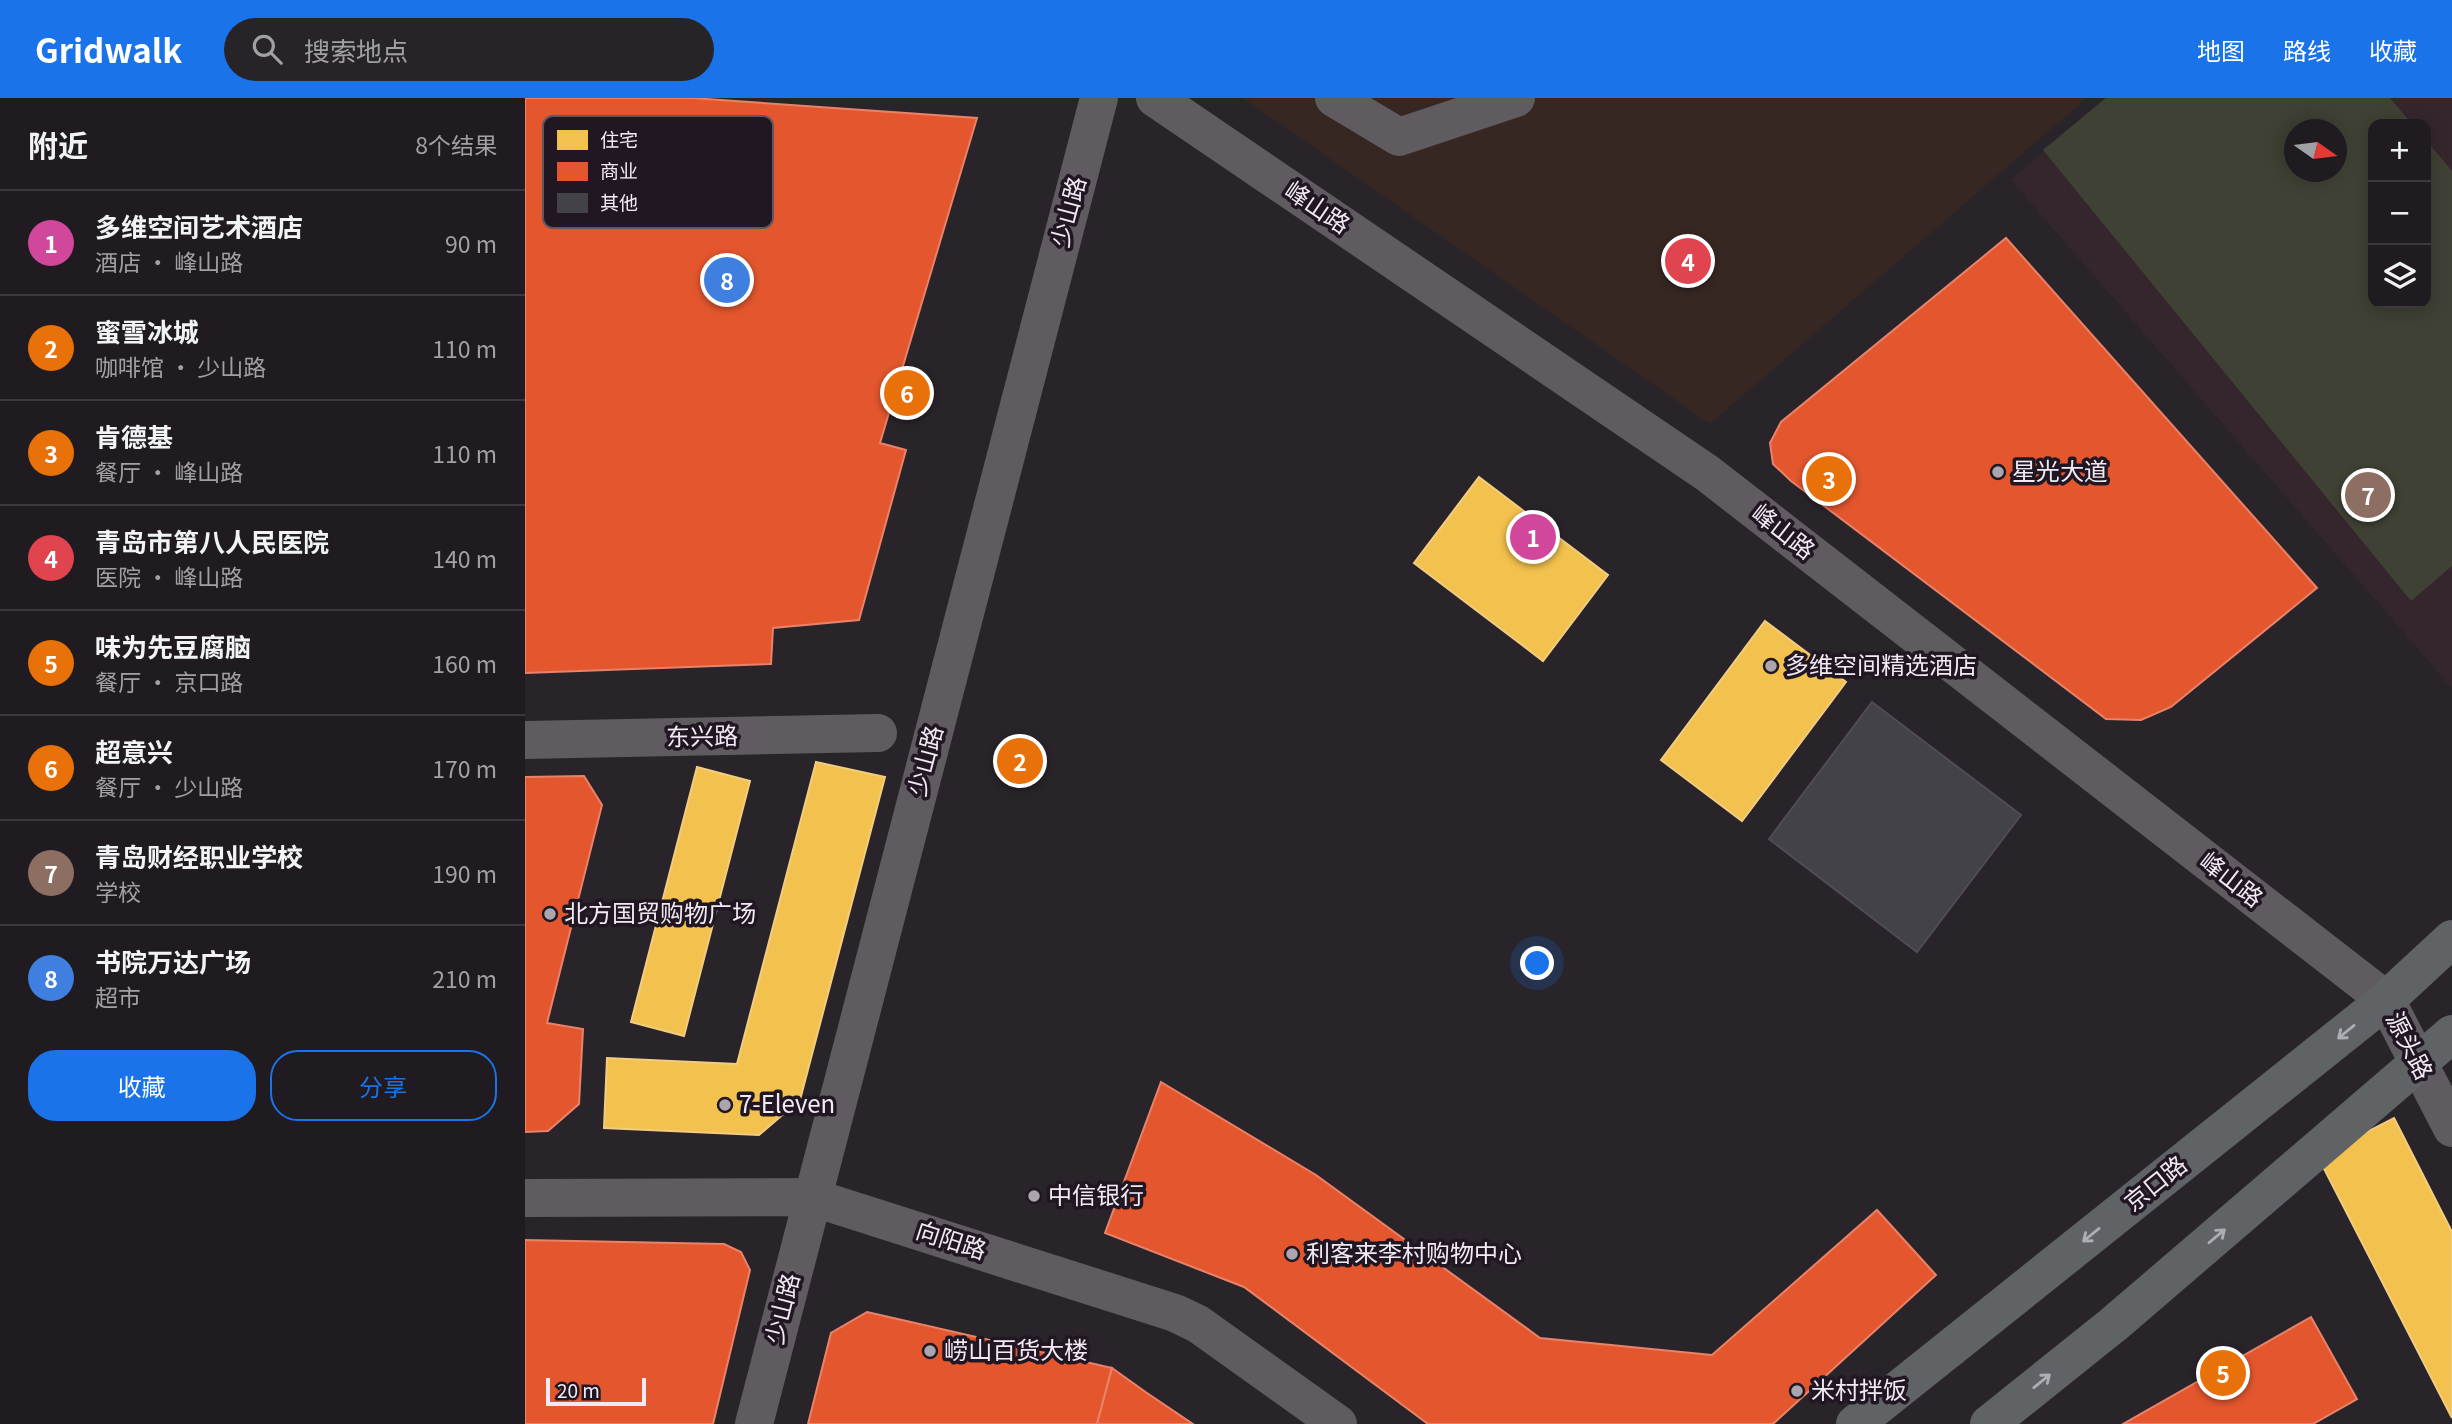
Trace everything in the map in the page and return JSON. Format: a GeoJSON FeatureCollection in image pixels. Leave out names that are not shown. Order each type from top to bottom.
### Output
{"type":"FeatureCollection","features":[{"type":"Feature","properties":{"kind":"main road","name":"京口路"},"geometry":{"type":"LineString","coordinates":[[1855,1424],[2386,1000],[2452,939]]}},
{"type":"Feature","properties":{"kind":"main road"},"geometry":{"type":"LineString","coordinates":[[1989,1424],[2113,1324],[2452,1034]]}},
{"type":"Feature","properties":{"kind":"street","name":"少山路"},"geometry":{"type":"LineString","coordinates":[[754,1424],[1099,98]]}},
{"type":"Feature","properties":{"kind":"street","name":"峰山路"},"geometry":{"type":"LineString","coordinates":[[1155,98],[1707,473],[2386,1000]]}},
{"type":"Feature","properties":{"kind":"street"},"geometry":{"type":"LineString","coordinates":[[1334,98],[1399,137],[1516,98]]}},
{"type":"Feature","properties":{"kind":"street","name":"东兴路"},"geometry":{"type":"LineString","coordinates":[[525,740],[879,733]]}},
{"type":"Feature","properties":{"kind":"street","name":"源头路"},"geometry":{"type":"LineString","coordinates":[[2386,1000],[2452,1128]]}},
{"type":"Feature","properties":{"kind":"street","name":"向阳路"},"geometry":{"type":"LineString","coordinates":[[525,1198],[811,1197],[1175,1313],[1198,1324],[1338,1424]]}},
{"type":"Feature","properties":{"kind":"shaded area"},"geometry":{"type":"Polygon","coordinates":[[[1243,98],[2087,98],[1710,424],[1243,98]]]}},
{"type":"Feature","properties":{"kind":"shaded area"},"geometry":{"type":"Polygon","coordinates":[[[2104,98],[2452,98],[2452,688],[2011,180],[2104,98]]]}},
{"type":"Feature","properties":{"kind":"green space"},"geometry":{"type":"Polygon","coordinates":[[[2106,98],[2390,98],[2408,119],[2368,119],[2368,308],[2431,308],[2431,146],[2452,171],[2452,566],[2411,601],[2043,150],[2106,98]]]}},
{"type":"Feature","properties":{"kind":"building: 住宅"},"geometry":{"type":"Polygon","coordinates":[[[525,98],[595,100],[594,116],[543,116],[543,228],[585,228],[578,313],[525,309],[525,98]]]}},
{"type":"Feature","properties":{"kind":"building: 住宅"},"geometry":{"type":"Polygon","coordinates":[[[872,122],[954,147],[861,459],[779,435],[872,122]]]}},
{"type":"Feature","properties":{"kind":"building: 住宅"},"geometry":{"type":"Polygon","coordinates":[[[1479,477],[1608,575],[1543,661],[1414,563],[1479,477]]]}},
{"type":"Feature","properties":{"kind":"building: 住宅"},"geometry":{"type":"Polygon","coordinates":[[[1765,621],[1846,682],[1742,821],[1661,760],[1765,621]]]}},
{"type":"Feature","properties":{"kind":"building: 住宅"},"geometry":{"type":"Polygon","coordinates":[[[816,762],[885,777],[800,1100],[759,1135],[604,1128],[607,1058],[737,1064],[816,762]]]}},
{"type":"Feature","properties":{"kind":"building: 住宅"},"geometry":{"type":"Polygon","coordinates":[[[697,767],[750,781],[684,1036],[631,1022],[697,767]]]}},
{"type":"Feature","properties":{"kind":"building: 住宅"},"geometry":{"type":"Polygon","coordinates":[[[2394,1118],[2452,1232],[2452,1418],[2318,1157],[2394,1118]]]}},
{"type":"Feature","properties":{"kind":"building: 商业"},"geometry":{"type":"Polygon","coordinates":[[[525,98],[692,98],[977,118],[880,443],[906,450],[859,620],[773,628],[771,664],[525,673],[525,98]]]}},
{"type":"Feature","properties":{"kind":"building: 商业","name":"星光大道"},"geometry":{"type":"Polygon","coordinates":[[[2006,238],[2317,588],[2171,707],[2141,720],[2106,719],[1791,481],[1773,464],[1770,443],[1781,422],[2006,238]]]}},
{"type":"Feature","properties":{"kind":"building: 商业","name":"北方国贸购物广场"},"geometry":{"type":"Polygon","coordinates":[[[584,776],[602,805],[547,1023],[583,1029],[579,1104],[548,1131],[525,1132],[525,777],[584,776]]]}},
{"type":"Feature","properties":{"kind":"building: 商业","name":"利客来李村购物中心"},"geometry":{"type":"Polygon","coordinates":[[[1161,1082],[1316,1175],[1540,1338],[1712,1355],[1877,1210],[1936,1275],[1773,1424],[1428,1424],[1244,1287],[1105,1233],[1161,1082]]]}},
{"type":"Feature","properties":{"kind":"building: 商业"},"geometry":{"type":"Polygon","coordinates":[[[525,1240],[724,1244],[741,1252],[750,1270],[713,1424],[525,1424],[525,1240]]]}},
{"type":"Feature","properties":{"kind":"building: 商业","name":"崂山百货大楼"},"geometry":{"type":"Polygon","coordinates":[[[867,1312],[1112,1368],[1097,1424],[808,1424],[831,1333],[867,1312]]]}},
{"type":"Feature","properties":{"kind":"building: 商业"},"geometry":{"type":"Polygon","coordinates":[[[2311,1317],[2357,1399],[2313,1424],[2123,1424],[2311,1317]]]}},
{"type":"Feature","properties":{"kind":"building: 商业"},"geometry":{"type":"Polygon","coordinates":[[[1112,1368],[1147,1393],[1193,1424],[1097,1424],[1112,1368]]]}},
{"type":"Feature","properties":{"kind":"building: 其他"},"geometry":{"type":"Polygon","coordinates":[[[1872,702],[2021,815],[1917,952],[1769,839],[1872,702]]]}},
{"type":"Feature","properties":{"kind":"place","name":"青岛市第八人民医院"},"geometry":{"type":"Point","coordinates":[1688,261]}},
{"type":"Feature","properties":{"kind":"place","name":"书院万达广场"},"geometry":{"type":"Point","coordinates":[727,280]}},
{"type":"Feature","properties":{"kind":"place","name":"超意兴"},"geometry":{"type":"Point","coordinates":[907,393]}},
{"type":"Feature","properties":{"kind":"place","name":"星光大道"},"geometry":{"type":"Point","coordinates":[1998,472]}},
{"type":"Feature","properties":{"kind":"place","name":"肯德基"},"geometry":{"type":"Point","coordinates":[1829,479]}},
{"type":"Feature","properties":{"kind":"place","name":"青岛财经职业学校"},"geometry":{"type":"Point","coordinates":[2368,495]}},
{"type":"Feature","properties":{"kind":"place","name":"多维空间艺术酒店"},"geometry":{"type":"Point","coordinates":[1533,537]}},
{"type":"Feature","properties":{"kind":"place","name":"多维空间精选酒店"},"geometry":{"type":"Point","coordinates":[1771,666]}},
{"type":"Feature","properties":{"kind":"place","name":"蜜雪冰城"},"geometry":{"type":"Point","coordinates":[1020,761]}},
{"type":"Feature","properties":{"kind":"place","name":"北方国贸购物广场"},"geometry":{"type":"Point","coordinates":[550,914]}},
{"type":"Feature","properties":{"kind":"place","name":"7-Eleven"},"geometry":{"type":"Point","coordinates":[725,1105]}},
{"type":"Feature","properties":{"kind":"place","name":"中信银行"},"geometry":{"type":"Point","coordinates":[1034,1196]}},
{"type":"Feature","properties":{"kind":"place","name":"利客来李村购物中心"},"geometry":{"type":"Point","coordinates":[1292,1254]}},
{"type":"Feature","properties":{"kind":"place","name":"崂山百货大楼"},"geometry":{"type":"Point","coordinates":[930,1351]}},
{"type":"Feature","properties":{"kind":"place","name":"味为先豆腐脑"},"geometry":{"type":"Point","coordinates":[2223,1373]}},
{"type":"Feature","properties":{"kind":"place","name":"米村拌饭"},"geometry":{"type":"Point","coordinates":[1797,1391]}}]}
